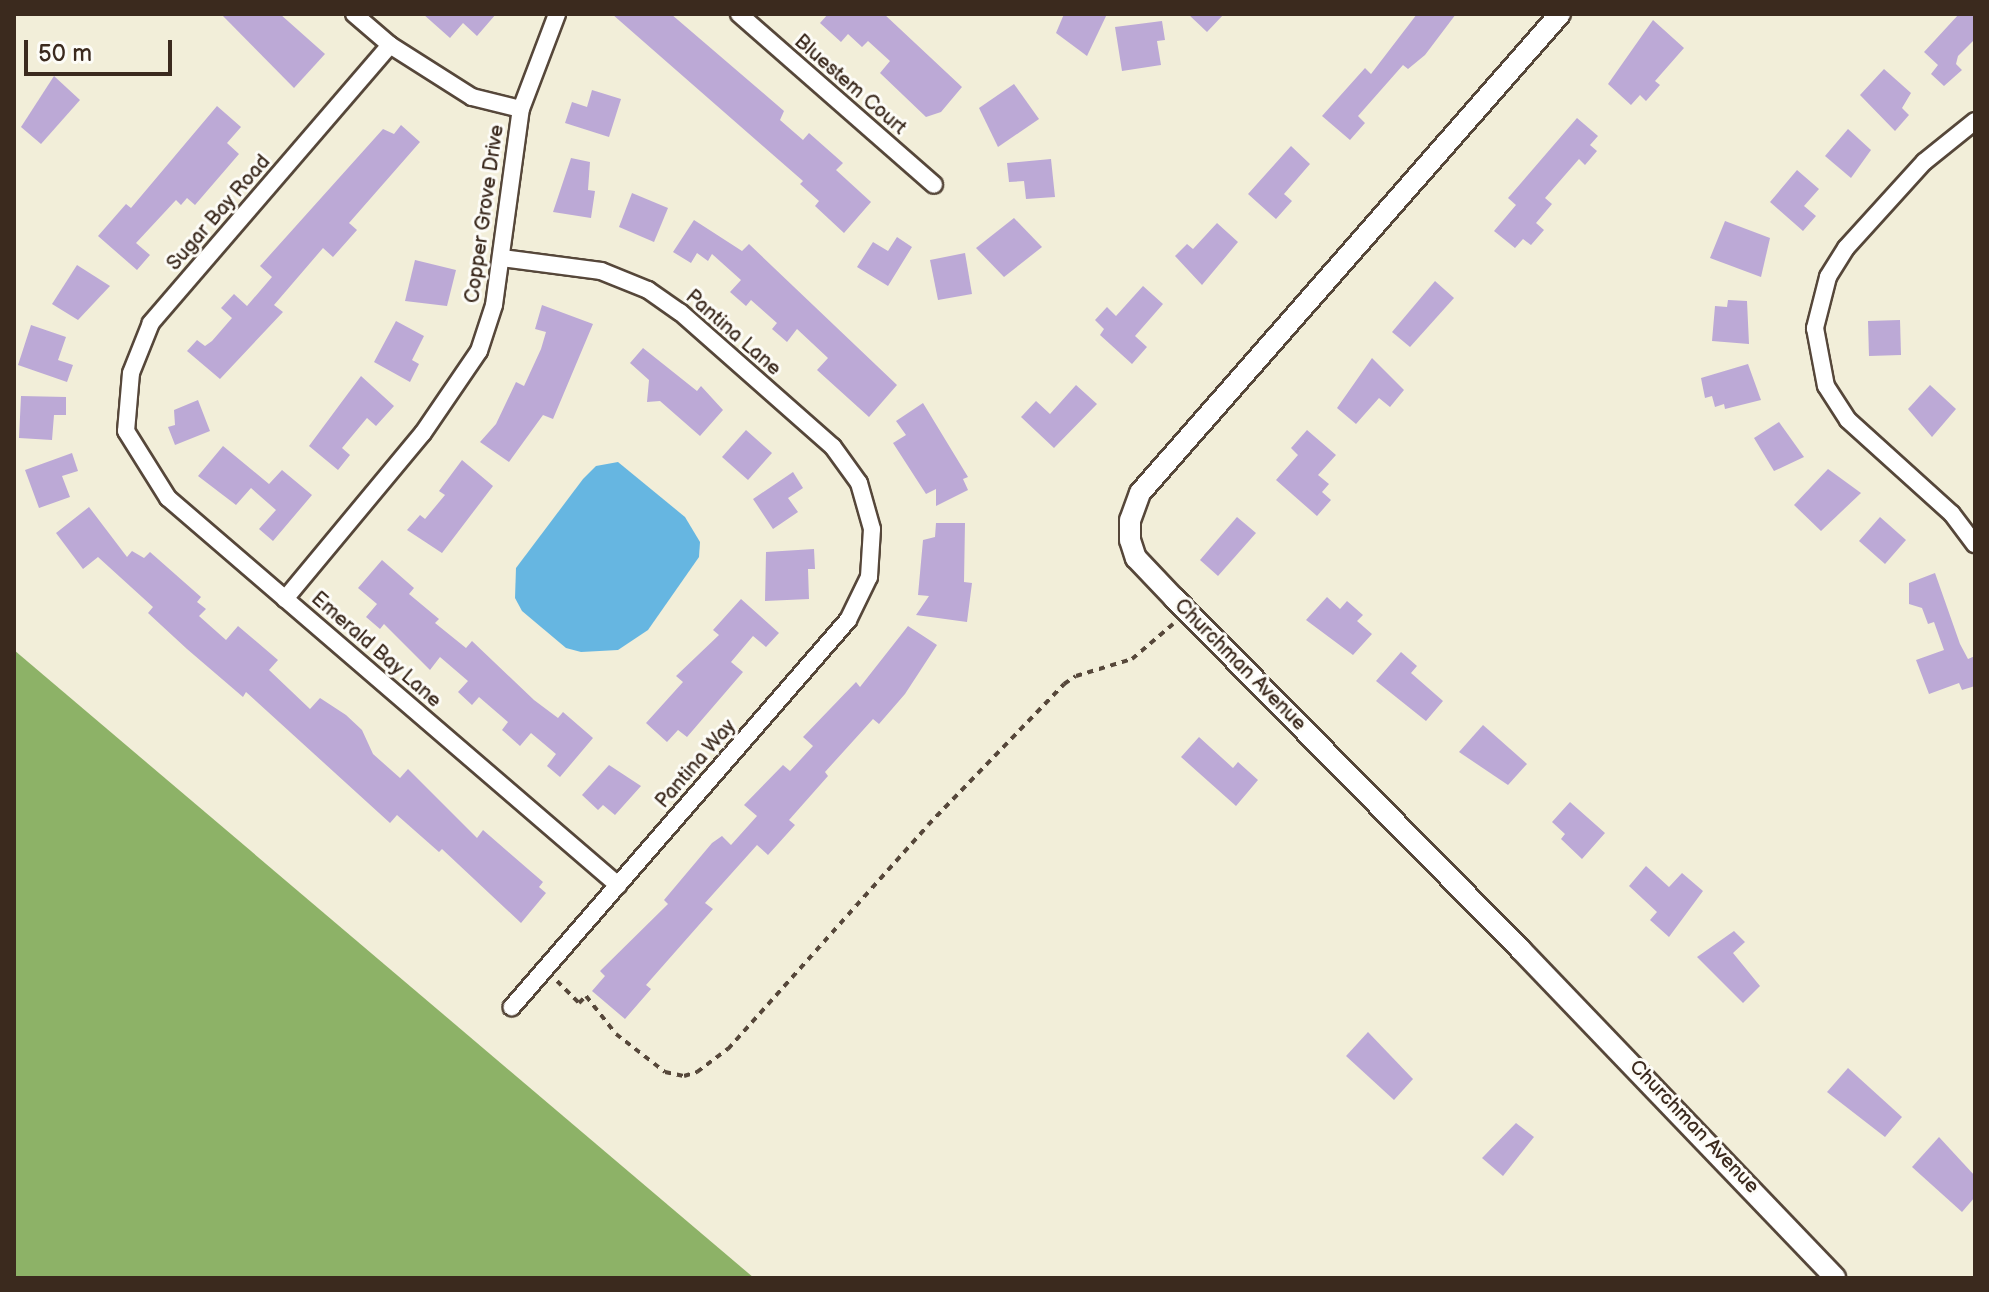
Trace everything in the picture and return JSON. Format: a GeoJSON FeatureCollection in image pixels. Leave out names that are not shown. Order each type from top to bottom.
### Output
{"type":"FeatureCollection","features":[{"type":"Feature","properties":{"kind":"street"},"geometry":{"type":"LineString","coordinates":[[354,14],[390,45],[472,97],[521,109]]}},
{"type":"Feature","properties":{"kind":"street","name":"Copper Grove Drive"},"geometry":{"type":"LineString","coordinates":[[285,599],[423,433],[479,351],[502,258],[521,109],[557,14]]}},
{"type":"Feature","properties":{"kind":"street","name":"Bluestem Court"},"geometry":{"type":"LineString","coordinates":[[739,14],[934,185]]}},
{"type":"Feature","properties":{"kind":"street","name":"Churchman Avenue"},"geometry":{"type":"LineString","coordinates":[[1560,14],[1140,493],[1129,529],[1136,558],[1799,1235],[1835,1278]]}},
{"type":"Feature","properties":{"kind":"street","name":"Sugar Bay Road"},"geometry":{"type":"LineString","coordinates":[[126,431],[131,373],[151,323],[390,45]]}},
{"type":"Feature","properties":{"kind":"street"},"geometry":{"type":"LineString","coordinates":[[1975,121],[1924,162],[1846,248],[1820,300],[1816,347],[1826,386],[1848,420],[1952,514],[1975,544]]}},
{"type":"Feature","properties":{"kind":"street","name":"Pantina Lane"},"geometry":{"type":"LineString","coordinates":[[502,258],[601,271],[648,290],[680,312],[833,447],[859,483],[872,529]]}},
{"type":"Feature","properties":{"kind":"street","name":"Emerald Bay Lane"},"geometry":{"type":"LineString","coordinates":[[126,431],[168,498],[618,885]]}},
{"type":"Feature","properties":{"kind":"street","name":"Pantina Way"},"geometry":{"type":"LineString","coordinates":[[512,1007],[848,620],[869,577],[872,529]]}},
{"type":"Feature","properties":{"kind":"path"},"geometry":{"type":"LineString","coordinates":[[544,970],[579,1003],[586,996],[616,1034],[665,1072],[684,1076],[697,1072],[728,1049],[928,825],[1064,684],[1132,659],[1186,611]]}},
{"type":"Feature","properties":{"kind":"green space"},"geometry":{"type":"Polygon","coordinates":[[[14,650],[754,1278],[14,1278],[14,650]]]}},
{"type":"Feature","properties":{"kind":"water"},"geometry":{"type":"Polygon","coordinates":[[[618,462],[685,517],[700,542],[699,557],[648,630],[618,650],[581,652],[566,648],[522,611],[515,598],[516,568],[583,479],[596,466],[618,462]]]}},
{"type":"Feature","properties":{"kind":"building"},"geometry":{"type":"Polygon","coordinates":[[[221,14],[280,14],[325,54],[294,88],[221,14]]]}},
{"type":"Feature","properties":{"kind":"building"},"geometry":{"type":"Polygon","coordinates":[[[423,14],[496,14],[477,36],[463,23],[450,38],[423,14]]]}},
{"type":"Feature","properties":{"kind":"building"},"geometry":{"type":"Polygon","coordinates":[[[612,14],[671,14],[784,111],[780,120],[803,140],[809,133],[843,163],[836,170],[871,202],[844,233],[815,206],[819,201],[800,184],[803,181],[612,14]]]}},
{"type":"Feature","properties":{"kind":"building"},"geometry":{"type":"Polygon","coordinates":[[[828,14],[884,14],[962,87],[941,112],[926,117],[880,73],[890,61],[868,41],[862,47],[848,34],[841,42],[820,23],[828,14]]]}},
{"type":"Feature","properties":{"kind":"building"},"geometry":{"type":"Polygon","coordinates":[[[1064,14],[1107,14],[1087,56],[1056,33],[1064,14]]]}},
{"type":"Feature","properties":{"kind":"building"},"geometry":{"type":"Polygon","coordinates":[[[1188,14],[1224,14],[1207,32],[1188,14]]]}},
{"type":"Feature","properties":{"kind":"building"},"geometry":{"type":"Polygon","coordinates":[[[1417,14],[1456,14],[1425,55],[1408,69],[1403,65],[1358,116],[1365,123],[1350,140],[1322,116],[1365,68],[1371,74],[1417,14]]]}},
{"type":"Feature","properties":{"kind":"building"},"geometry":{"type":"Polygon","coordinates":[[[1959,14],[1975,14],[1975,39],[1958,56],[1956,64],[1962,70],[1944,86],[1931,74],[1938,65],[1924,52],[1959,14]]]}},
{"type":"Feature","properties":{"kind":"building"},"geometry":{"type":"Polygon","coordinates":[[[1653,20],[1684,48],[1655,81],[1660,85],[1646,101],[1640,95],[1631,105],[1608,84],[1653,20]]]}},
{"type":"Feature","properties":{"kind":"building"},"geometry":{"type":"Polygon","coordinates":[[[1162,21],[1165,40],[1157,41],[1161,65],[1122,71],[1115,27],[1162,21]]]}},
{"type":"Feature","properties":{"kind":"building"},"geometry":{"type":"Polygon","coordinates":[[[1884,69],[1911,93],[1902,108],[1909,115],[1895,131],[1860,95],[1884,69]]]}},
{"type":"Feature","properties":{"kind":"building"},"geometry":{"type":"Polygon","coordinates":[[[54,76],[80,100],[41,144],[21,127],[54,76]]]}},
{"type":"Feature","properties":{"kind":"building"},"geometry":{"type":"Polygon","coordinates":[[[1014,84],[1039,119],[998,147],[979,108],[1014,84]]]}},
{"type":"Feature","properties":{"kind":"building"},"geometry":{"type":"Polygon","coordinates":[[[592,90],[621,99],[609,137],[565,123],[572,102],[587,107],[592,90]]]}},
{"type":"Feature","properties":{"kind":"building"},"geometry":{"type":"Polygon","coordinates":[[[217,106],[241,127],[227,143],[239,154],[195,205],[187,198],[181,205],[176,200],[136,243],[150,255],[137,270],[98,236],[126,204],[131,208],[217,106]]]}},
{"type":"Feature","properties":{"kind":"building"},"geometry":{"type":"Polygon","coordinates":[[[1577,118],[1598,136],[1590,145],[1597,151],[1585,165],[1579,159],[1545,198],[1552,204],[1536,223],[1544,230],[1531,245],[1523,239],[1515,248],[1494,231],[1516,205],[1508,198],[1577,118]]]}},
{"type":"Feature","properties":{"kind":"building"},"geometry":{"type":"Polygon","coordinates":[[[401,125],[420,142],[349,223],[357,230],[333,257],[323,248],[274,305],[283,312],[220,379],[187,351],[197,340],[205,346],[212,341],[232,318],[221,308],[234,294],[247,306],[272,277],[260,266],[383,129],[394,134],[401,125]]]}},
{"type":"Feature","properties":{"kind":"building"},"geometry":{"type":"Polygon","coordinates":[[[1848,129],[1871,150],[1851,178],[1825,156],[1848,129]]]}},
{"type":"Feature","properties":{"kind":"building"},"geometry":{"type":"Polygon","coordinates":[[[1291,146],[1310,164],[1284,194],[1292,201],[1276,219],[1248,194],[1291,146]]]}},
{"type":"Feature","properties":{"kind":"building"},"geometry":{"type":"Polygon","coordinates":[[[571,158],[590,162],[588,190],[595,191],[591,218],[553,212],[571,158]]]}},
{"type":"Feature","properties":{"kind":"building"},"geometry":{"type":"Polygon","coordinates":[[[1051,159],[1055,197],[1026,199],[1024,181],[1009,182],[1007,163],[1051,159]]]}},
{"type":"Feature","properties":{"kind":"building"},"geometry":{"type":"Polygon","coordinates":[[[1797,170],[1819,189],[1804,206],[1816,216],[1803,231],[1770,202],[1797,170]]]}},
{"type":"Feature","properties":{"kind":"building"},"geometry":{"type":"Polygon","coordinates":[[[632,193],[668,208],[654,242],[619,227],[632,193]]]}},
{"type":"Feature","properties":{"kind":"building"},"geometry":{"type":"Polygon","coordinates":[[[1014,218],[1042,247],[1004,277],[976,248],[1014,218]]]}},
{"type":"Feature","properties":{"kind":"building"},"geometry":{"type":"Polygon","coordinates":[[[694,220],[742,251],[749,244],[897,385],[869,417],[817,370],[828,358],[797,329],[787,342],[772,329],[777,323],[751,300],[746,306],[730,292],[741,280],[712,254],[708,261],[697,253],[691,263],[673,252],[694,220]]]}},
{"type":"Feature","properties":{"kind":"building"},"geometry":{"type":"Polygon","coordinates":[[[1725,221],[1770,238],[1761,277],[1710,258],[1725,221]]]}},
{"type":"Feature","properties":{"kind":"building"},"geometry":{"type":"Polygon","coordinates":[[[1217,223],[1238,242],[1202,285],[1175,256],[1187,244],[1193,249],[1217,223]]]}},
{"type":"Feature","properties":{"kind":"building"},"geometry":{"type":"Polygon","coordinates":[[[897,237],[912,247],[888,286],[857,267],[873,242],[888,251],[897,237]]]}},
{"type":"Feature","properties":{"kind":"building"},"geometry":{"type":"Polygon","coordinates":[[[965,253],[972,294],[938,300],[930,260],[965,253]]]}},
{"type":"Feature","properties":{"kind":"building"},"geometry":{"type":"Polygon","coordinates":[[[415,260],[456,270],[447,306],[405,301],[415,260]]]}},
{"type":"Feature","properties":{"kind":"building"},"geometry":{"type":"Polygon","coordinates":[[[77,265],[110,286],[78,320],[52,304],[77,265]]]}},
{"type":"Feature","properties":{"kind":"building"},"geometry":{"type":"Polygon","coordinates":[[[1435,281],[1454,298],[1410,347],[1392,332],[1435,281]]]}},
{"type":"Feature","properties":{"kind":"building"},"geometry":{"type":"Polygon","coordinates":[[[1143,286],[1163,304],[1135,336],[1147,347],[1132,364],[1100,335],[1104,329],[1095,320],[1107,307],[1116,316],[1143,286]]]}},
{"type":"Feature","properties":{"kind":"building"},"geometry":{"type":"Polygon","coordinates":[[[1728,300],[1747,301],[1749,344],[1712,341],[1715,306],[1727,307],[1728,300]]]}},
{"type":"Feature","properties":{"kind":"building"},"geometry":{"type":"Polygon","coordinates":[[[542,305],[593,324],[553,419],[543,415],[509,462],[480,442],[496,424],[516,382],[524,386],[541,349],[546,332],[535,329],[542,305]]]}},
{"type":"Feature","properties":{"kind":"building"},"geometry":{"type":"Polygon","coordinates":[[[1900,320],[1901,355],[1869,356],[1868,321],[1900,320]]]}},
{"type":"Feature","properties":{"kind":"building"},"geometry":{"type":"Polygon","coordinates":[[[396,321],[424,336],[412,360],[419,364],[410,382],[374,362],[396,321]]]}},
{"type":"Feature","properties":{"kind":"building"},"geometry":{"type":"Polygon","coordinates":[[[31,325],[66,337],[58,360],[73,365],[67,382],[18,365],[31,325]]]}},
{"type":"Feature","properties":{"kind":"building"},"geometry":{"type":"Polygon","coordinates":[[[643,348],[697,391],[701,386],[723,410],[700,436],[660,401],[647,402],[649,380],[630,363],[643,348]]]}},
{"type":"Feature","properties":{"kind":"building"},"geometry":{"type":"Polygon","coordinates":[[[1372,358],[1404,390],[1390,407],[1379,398],[1356,424],[1337,408],[1372,358]]]}},
{"type":"Feature","properties":{"kind":"building"},"geometry":{"type":"Polygon","coordinates":[[[1748,364],[1761,400],[1725,409],[1724,404],[1715,407],[1712,396],[1705,398],[1701,378],[1748,364]]]}},
{"type":"Feature","properties":{"kind":"building"},"geometry":{"type":"Polygon","coordinates":[[[361,376],[394,406],[376,426],[367,418],[342,448],[350,455],[338,470],[309,446],[361,376]]]}},
{"type":"Feature","properties":{"kind":"building"},"geometry":{"type":"Polygon","coordinates":[[[1076,385],[1097,404],[1054,448],[1021,417],[1036,401],[1050,414],[1076,385]]]}},
{"type":"Feature","properties":{"kind":"building"},"geometry":{"type":"Polygon","coordinates":[[[1930,385],[1956,409],[1932,437],[1908,409],[1930,385]]]}},
{"type":"Feature","properties":{"kind":"building"},"geometry":{"type":"Polygon","coordinates":[[[21,396],[66,397],[66,415],[54,415],[52,440],[19,438],[21,396]]]}},
{"type":"Feature","properties":{"kind":"building"},"geometry":{"type":"Polygon","coordinates":[[[198,400],[210,431],[175,445],[168,427],[175,425],[174,410],[198,400]]]}},
{"type":"Feature","properties":{"kind":"building"},"geometry":{"type":"Polygon","coordinates":[[[923,403],[968,477],[963,479],[968,490],[936,506],[936,489],[926,494],[893,443],[906,435],[896,421],[923,403]]]}},
{"type":"Feature","properties":{"kind":"building"},"geometry":{"type":"Polygon","coordinates":[[[1779,422],[1804,457],[1774,471],[1754,438],[1779,422]]]}},
{"type":"Feature","properties":{"kind":"building"},"geometry":{"type":"Polygon","coordinates":[[[746,430],[772,453],[748,480],[722,457],[746,430]]]}},
{"type":"Feature","properties":{"kind":"building"},"geometry":{"type":"Polygon","coordinates":[[[1307,430],[1336,455],[1318,475],[1329,484],[1322,492],[1331,500],[1317,516],[1276,480],[1298,455],[1291,448],[1307,430]]]}},
{"type":"Feature","properties":{"kind":"building"},"geometry":{"type":"Polygon","coordinates":[[[223,446],[269,484],[282,470],[312,495],[273,541],[259,529],[276,510],[251,488],[236,505],[198,476],[223,446]]]}},
{"type":"Feature","properties":{"kind":"building"},"geometry":{"type":"Polygon","coordinates":[[[72,453],[78,471],[62,476],[70,497],[39,508],[25,470],[72,453]]]}},
{"type":"Feature","properties":{"kind":"building"},"geometry":{"type":"Polygon","coordinates":[[[462,460],[493,486],[442,553],[407,530],[420,515],[425,519],[445,495],[439,491],[462,460]]]}},
{"type":"Feature","properties":{"kind":"building"},"geometry":{"type":"Polygon","coordinates":[[[1828,469],[1861,493],[1821,531],[1794,505],[1828,469]]]}},
{"type":"Feature","properties":{"kind":"building"},"geometry":{"type":"Polygon","coordinates":[[[793,472],[803,488],[788,498],[798,512],[773,529],[753,499],[793,472]]]}},
{"type":"Feature","properties":{"kind":"building"},"geometry":{"type":"Polygon","coordinates":[[[89,507],[127,557],[132,551],[144,558],[150,552],[201,597],[197,602],[206,609],[199,616],[226,640],[238,626],[278,660],[269,670],[310,709],[320,698],[346,715],[362,730],[373,754],[400,778],[408,769],[477,838],[483,830],[543,882],[539,887],[546,893],[521,923],[442,849],[439,852],[397,815],[390,823],[246,692],[243,697],[187,649],[148,613],[153,607],[98,557],[83,569],[56,533],[89,507]]]}},
{"type":"Feature","properties":{"kind":"building"},"geometry":{"type":"Polygon","coordinates":[[[1237,517],[1256,533],[1218,576],[1200,560],[1237,517]]]}},
{"type":"Feature","properties":{"kind":"building"},"geometry":{"type":"Polygon","coordinates":[[[1880,517],[1906,540],[1885,564],[1859,541],[1880,517]]]}},
{"type":"Feature","properties":{"kind":"building"},"geometry":{"type":"Polygon","coordinates":[[[936,523],[965,523],[964,582],[972,583],[967,622],[916,615],[929,596],[918,595],[923,540],[935,537],[936,523]]]}},
{"type":"Feature","properties":{"kind":"building"},"geometry":{"type":"Polygon","coordinates":[[[814,549],[815,569],[808,569],[809,599],[765,601],[766,552],[814,549]]]}},
{"type":"Feature","properties":{"kind":"building"},"geometry":{"type":"Polygon","coordinates":[[[382,560],[414,588],[409,594],[439,619],[435,623],[466,648],[472,641],[534,700],[558,718],[563,712],[593,738],[560,777],[547,766],[556,754],[531,733],[520,746],[502,730],[508,722],[479,697],[472,705],[458,692],[468,681],[440,657],[430,670],[384,624],[380,629],[366,617],[377,604],[358,588],[382,560]]]}},
{"type":"Feature","properties":{"kind":"building"},"geometry":{"type":"Polygon","coordinates":[[[1935,573],[1960,644],[1968,659],[1975,656],[1975,686],[1962,690],[1959,683],[1929,694],[1916,660],[1944,650],[1934,622],[1928,624],[1922,608],[1909,604],[1909,583],[1935,573]]]}},
{"type":"Feature","properties":{"kind":"building"},"geometry":{"type":"Polygon","coordinates":[[[1327,597],[1340,609],[1347,601],[1363,615],[1357,621],[1372,634],[1353,655],[1306,620],[1327,597]]]}},
{"type":"Feature","properties":{"kind":"building"},"geometry":{"type":"Polygon","coordinates":[[[741,599],[779,633],[766,647],[753,636],[731,662],[743,672],[687,737],[678,730],[667,742],[646,723],[683,682],[676,676],[719,635],[713,630],[741,599]]]}},
{"type":"Feature","properties":{"kind":"building"},"geometry":{"type":"Polygon","coordinates":[[[908,626],[937,645],[905,694],[879,724],[873,719],[825,772],[828,776],[789,820],[795,825],[768,855],[757,845],[705,903],[713,909],[646,985],[651,989],[625,1019],[592,991],[605,976],[600,971],[668,904],[664,900],[712,843],[722,836],[731,845],[757,816],[744,805],[783,765],[790,771],[813,746],[803,737],[856,682],[860,687],[908,626]]]}},
{"type":"Feature","properties":{"kind":"building"},"geometry":{"type":"Polygon","coordinates":[[[1401,652],[1417,666],[1411,673],[1443,701],[1426,721],[1376,681],[1401,652]]]}},
{"type":"Feature","properties":{"kind":"building"},"geometry":{"type":"Polygon","coordinates":[[[1483,725],[1527,764],[1508,785],[1459,752],[1483,725]]]}},
{"type":"Feature","properties":{"kind":"building"},"geometry":{"type":"Polygon","coordinates":[[[1199,737],[1233,768],[1238,762],[1258,780],[1236,806],[1181,757],[1199,737]]]}},
{"type":"Feature","properties":{"kind":"building"},"geometry":{"type":"Polygon","coordinates":[[[609,765],[641,786],[615,815],[603,805],[598,810],[582,795],[609,765]]]}},
{"type":"Feature","properties":{"kind":"building"},"geometry":{"type":"Polygon","coordinates":[[[1570,802],[1605,833],[1582,859],[1561,839],[1565,834],[1552,822],[1570,802]]]}},
{"type":"Feature","properties":{"kind":"building"},"geometry":{"type":"Polygon","coordinates":[[[1646,866],[1669,887],[1682,873],[1703,891],[1669,937],[1650,920],[1657,912],[1629,886],[1646,866]]]}},
{"type":"Feature","properties":{"kind":"building"},"geometry":{"type":"Polygon","coordinates":[[[1734,931],[1745,942],[1733,953],[1760,986],[1743,1003],[1697,957],[1734,931]]]}},
{"type":"Feature","properties":{"kind":"building"},"geometry":{"type":"Polygon","coordinates":[[[1368,1032],[1413,1079],[1394,1100],[1346,1056],[1368,1032]]]}},
{"type":"Feature","properties":{"kind":"building"},"geometry":{"type":"Polygon","coordinates":[[[1848,1068],[1902,1117],[1885,1137],[1827,1092],[1848,1068]]]}},
{"type":"Feature","properties":{"kind":"building"},"geometry":{"type":"Polygon","coordinates":[[[1516,1123],[1534,1137],[1503,1176],[1482,1158],[1516,1123]]]}},
{"type":"Feature","properties":{"kind":"building"},"geometry":{"type":"Polygon","coordinates":[[[1939,1137],[1975,1176],[1975,1197],[1962,1212],[1912,1167],[1939,1137]]]}}]}
